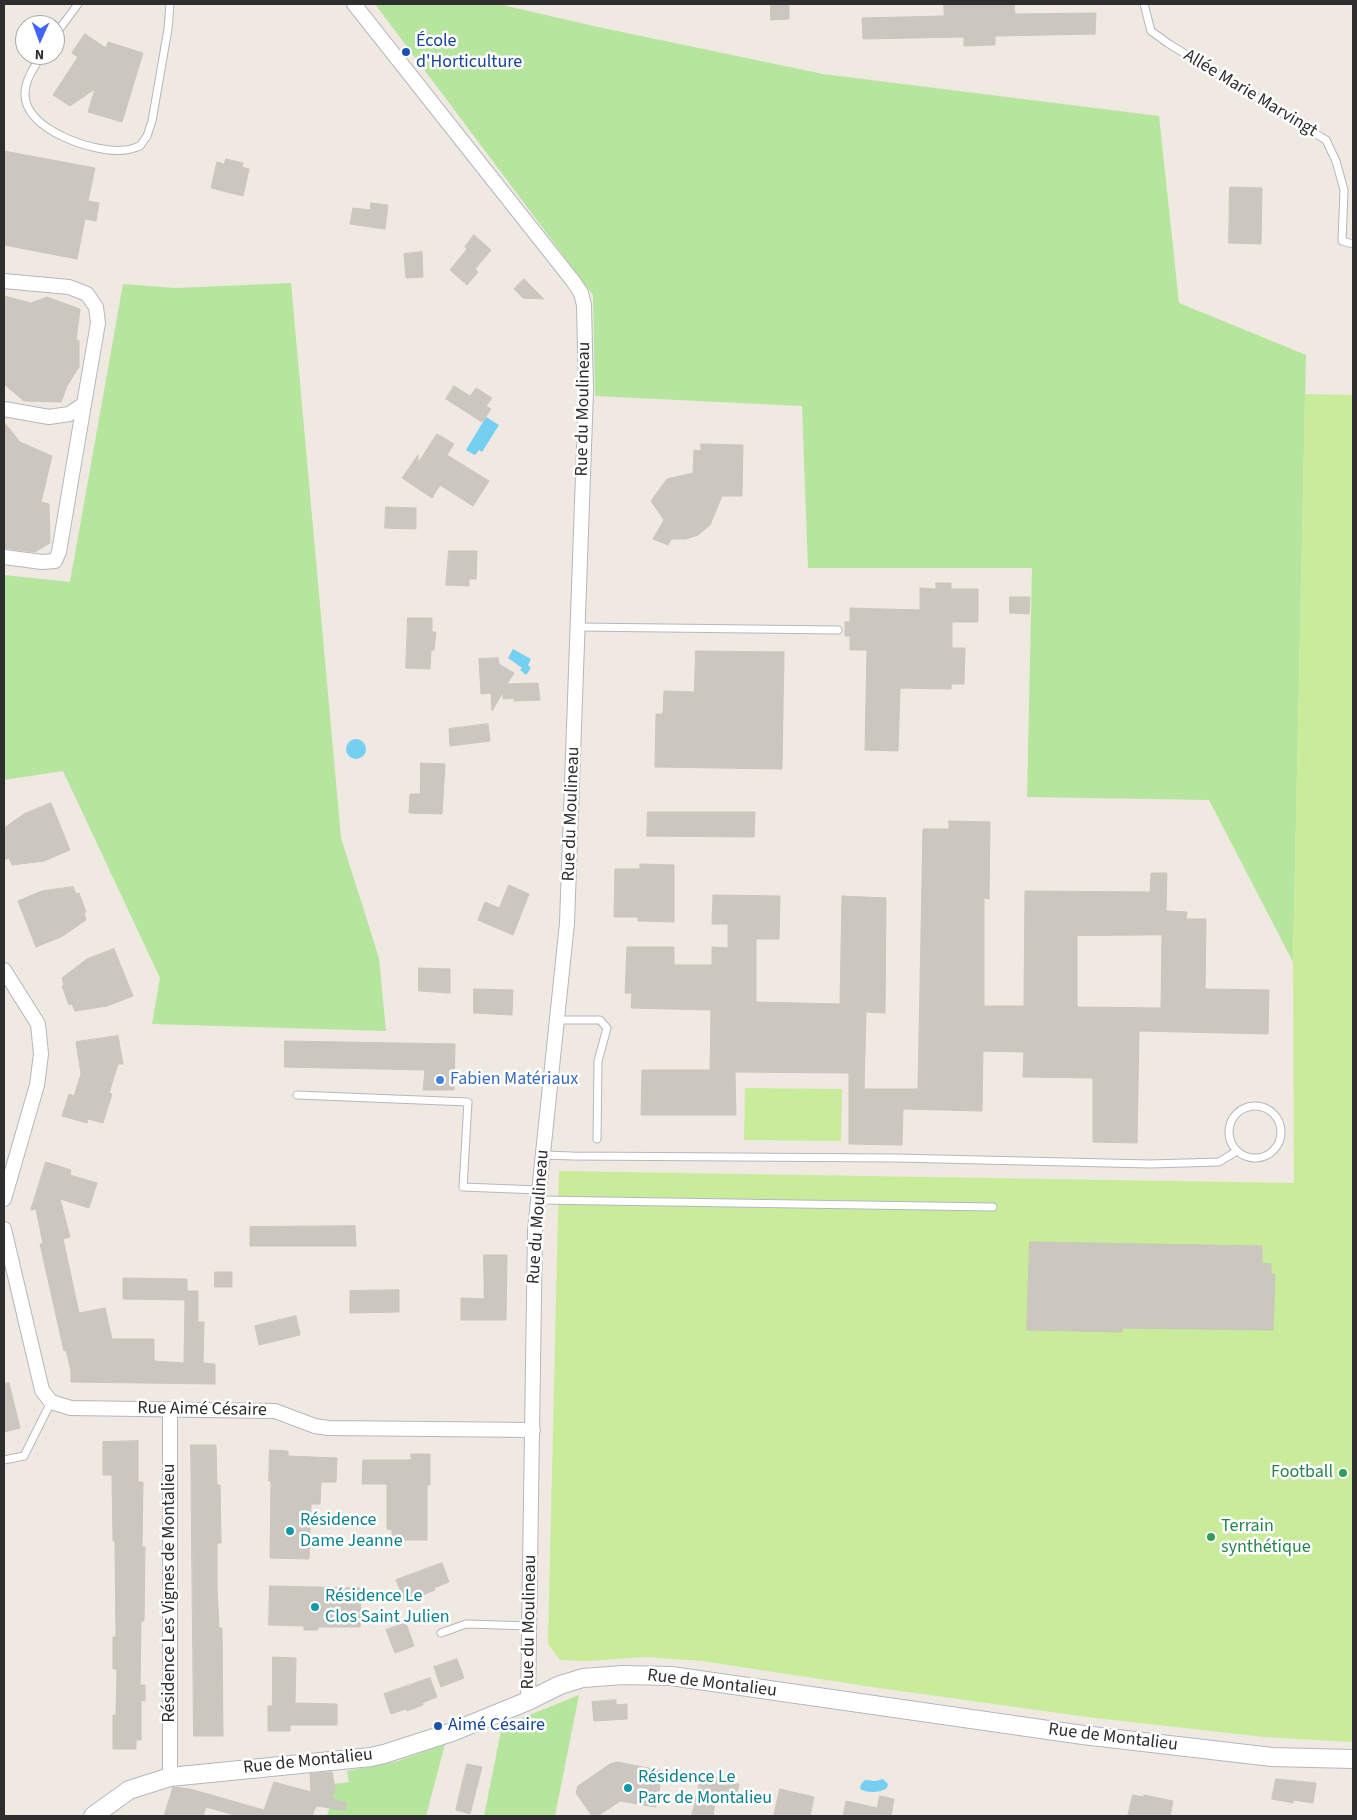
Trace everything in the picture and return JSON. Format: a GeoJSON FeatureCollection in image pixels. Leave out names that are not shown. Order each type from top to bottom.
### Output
{"type":"FeatureCollection","features":[{"type":"Feature","properties":{"kind":"street","name":"Rue du Moulineau"},"geometry":{"type":"LineString","coordinates":[[354,4],[573,281],[584,305],[586,392],[567,923],[534,1230],[533,1430],[528,1701]]}},
{"type":"Feature","properties":{"kind":"street"},"geometry":{"type":"LineString","coordinates":[[4,280],[69,286],[87,294],[96,307],[98,323],[59,552],[55,561],[42,562],[4,557]]}},
{"type":"Feature","properties":{"kind":"street"},"geometry":{"type":"LineString","coordinates":[[4,410],[49,417],[69,414],[84,404]]}},
{"type":"Feature","properties":{"kind":"street"},"geometry":{"type":"LineString","coordinates":[[4,970],[38,1024],[41,1054],[37,1085],[4,1199]]}},
{"type":"Feature","properties":{"kind":"street"},"geometry":{"type":"LineString","coordinates":[[4,1228],[42,1390],[51,1402]]}},
{"type":"Feature","properties":{"kind":"street","name":"Rue Aimé Césaire"},"geometry":{"type":"LineString","coordinates":[[51,1402],[71,1408],[275,1411],[315,1426],[328,1428],[533,1430]]}},
{"type":"Feature","properties":{"kind":"street","name":"Résidence Les Vignes de Montalieu"},"geometry":{"type":"LineString","coordinates":[[170,1410],[170,1777]]}},
{"type":"Feature","properties":{"kind":"street","name":"Rue de Montalieu"},"geometry":{"type":"LineString","coordinates":[[93,1816],[129,1790],[170,1777],[384,1754],[452,1732],[583,1678],[623,1675],[671,1676],[1083,1735],[1272,1757],[1353,1759]]}},
{"type":"Feature","properties":{"kind":"lane"},"geometry":{"type":"LineString","coordinates":[[65,22],[78,4]]}},
{"type":"Feature","properties":{"kind":"lane"},"geometry":{"type":"LineString","coordinates":[[35,65],[30,73],[25,94],[30,112],[42,124],[80,144],[125,150],[140,146],[147,136],[152,121],[168,29],[170,4]]}},
{"type":"Feature","properties":{"kind":"lane","name":"Allée Marie Marvingt"},"geometry":{"type":"LineString","coordinates":[[1144,4],[1151,30],[1169,44],[1326,140],[1336,162],[1344,190],[1342,241],[1353,244]]}},
{"type":"Feature","properties":{"kind":"lane"},"geometry":{"type":"LineString","coordinates":[[578,626],[838,630]]}},
{"type":"Feature","properties":{"kind":"lane"},"geometry":{"type":"LineString","coordinates":[[557,1020],[600,1020],[607,1028],[598,1061],[597,1139]]}},
{"type":"Feature","properties":{"kind":"lane"},"geometry":{"type":"LineString","coordinates":[[297,1095],[468,1102],[463,1188],[538,1195],[993,1207]]}},
{"type":"Feature","properties":{"kind":"lane"},"geometry":{"type":"LineString","coordinates":[[1256,1106],[1265,1108],[1278,1119],[1281,1135],[1274,1150],[1268,1155],[1252,1158],[1237,1151],[1232,1144],[1230,1126],[1240,1112],[1256,1106]]}},
{"type":"Feature","properties":{"kind":"lane"},"geometry":{"type":"LineString","coordinates":[[542,1155],[896,1158],[1150,1164],[1219,1162],[1237,1151]]}},
{"type":"Feature","properties":{"kind":"lane"},"geometry":{"type":"LineString","coordinates":[[4,1460],[24,1456],[51,1402]]}},
{"type":"Feature","properties":{"kind":"lane"},"geometry":{"type":"LineString","coordinates":[[441,1633],[466,1624],[530,1626]]}},
{"type":"Feature","properties":{"kind":"green space"},"geometry":{"type":"Polygon","coordinates":[[[375,4],[498,4],[823,74],[1159,116],[1179,303],[1306,355],[1293,962],[1209,800],[1027,797],[1032,568],[808,568],[802,406],[595,396],[593,295],[375,4]]]}},
{"type":"Feature","properties":{"kind":"green space"},"geometry":{"type":"Polygon","coordinates":[[[291,283],[341,838],[379,958],[386,1031],[152,1024],[160,978],[63,771],[4,780],[4,575],[70,582],[123,284],[176,288],[291,283]]]}},
{"type":"Feature","properties":{"kind":"green space"},"geometry":{"type":"Polygon","coordinates":[[[1305,394],[1353,395],[1353,1742],[1264,1737],[1087,1717],[702,1661],[645,1657],[588,1661],[560,1660],[548,1644],[559,1171],[1294,1183],[1293,962],[1305,394]]]}},
{"type":"Feature","properties":{"kind":"green space"},"geometry":{"type":"Polygon","coordinates":[[[745,1088],[842,1089],[841,1141],[744,1140],[745,1088]]]}},
{"type":"Feature","properties":{"kind":"green space"},"geometry":{"type":"Polygon","coordinates":[[[579,1695],[555,1816],[484,1816],[502,1726],[579,1695]]]}},
{"type":"Feature","properties":{"kind":"green space"},"geometry":{"type":"Polygon","coordinates":[[[445,1744],[426,1816],[327,1816],[335,1789],[334,1784],[349,1782],[347,1771],[398,1761],[445,1744]]]}},
{"type":"Feature","properties":{"kind":"water"},"geometry":{"type":"Polygon","coordinates":[[[486,417],[499,425],[482,452],[479,450],[475,455],[466,450],[486,417]]]}},
{"type":"Feature","properties":{"kind":"water"},"geometry":{"type":"Polygon","coordinates":[[[513,649],[531,659],[528,665],[531,668],[526,675],[520,670],[522,668],[508,658],[513,649]]]}},
{"type":"Feature","properties":{"kind":"water"},"geometry":{"type":"Polygon","coordinates":[[[356,739],[363,742],[366,749],[363,756],[356,759],[349,756],[346,749],[349,742],[356,739]]]}},
{"type":"Feature","properties":{"kind":"water"},"geometry":{"type":"Polygon","coordinates":[[[883,1779],[888,1784],[884,1790],[874,1792],[860,1789],[861,1784],[865,1780],[876,1781],[883,1779]]]}},
{"type":"Feature","properties":{"kind":"building"},"geometry":{"type":"Polygon","coordinates":[[[771,4],[789,4],[789,19],[771,20],[771,4]]]}},
{"type":"Feature","properties":{"kind":"building"},"geometry":{"type":"Polygon","coordinates":[[[944,4],[1014,4],[1015,14],[1096,13],[1095,34],[995,36],[995,45],[964,46],[964,37],[863,39],[862,18],[944,16],[944,4]]]}},
{"type":"Feature","properties":{"kind":"building"},"geometry":{"type":"Polygon","coordinates":[[[85,34],[106,48],[108,42],[143,53],[122,122],[88,112],[95,89],[70,106],[53,95],[78,57],[72,53],[85,34]]]}},
{"type":"Feature","properties":{"kind":"building"},"geometry":{"type":"Polygon","coordinates":[[[4,151],[95,168],[88,201],[99,203],[96,221],[85,219],[77,259],[4,245],[4,151]]]}},
{"type":"Feature","properties":{"kind":"building"},"geometry":{"type":"Polygon","coordinates":[[[226,159],[243,163],[242,167],[249,169],[243,196],[211,188],[217,162],[224,164],[226,159]]]}},
{"type":"Feature","properties":{"kind":"building"},"geometry":{"type":"Polygon","coordinates":[[[1230,187],[1262,188],[1261,244],[1229,243],[1230,187]]]}},
{"type":"Feature","properties":{"kind":"building"},"geometry":{"type":"Polygon","coordinates":[[[371,203],[388,205],[385,229],[350,224],[353,208],[370,210],[371,203]]]}},
{"type":"Feature","properties":{"kind":"building"},"geometry":{"type":"Polygon","coordinates":[[[474,235],[491,250],[475,269],[478,272],[467,285],[450,270],[467,249],[465,247],[474,235]]]}},
{"type":"Feature","properties":{"kind":"building"},"geometry":{"type":"Polygon","coordinates":[[[422,252],[423,277],[406,278],[404,254],[422,252]]]}},
{"type":"Feature","properties":{"kind":"building"},"geometry":{"type":"Polygon","coordinates":[[[524,279],[544,299],[523,298],[514,289],[524,279]]]}},
{"type":"Feature","properties":{"kind":"building"},"geometry":{"type":"Polygon","coordinates":[[[4,296],[31,303],[47,297],[80,309],[76,341],[79,340],[79,367],[67,386],[61,402],[24,401],[4,384],[4,296]]]}},
{"type":"Feature","properties":{"kind":"building"},"geometry":{"type":"Polygon","coordinates":[[[454,386],[470,396],[476,388],[492,398],[486,406],[491,409],[482,422],[446,399],[454,386]]]}},
{"type":"Feature","properties":{"kind":"building"},"geometry":{"type":"Polygon","coordinates":[[[4,422],[20,442],[52,456],[41,502],[49,504],[50,543],[35,552],[4,548],[4,422]]]}},
{"type":"Feature","properties":{"kind":"building"},"geometry":{"type":"Polygon","coordinates":[[[437,434],[454,444],[447,455],[489,481],[473,506],[440,485],[432,498],[402,478],[418,455],[418,463],[437,434]]]}},
{"type":"Feature","properties":{"kind":"building"},"geometry":{"type":"Polygon","coordinates":[[[701,444],[743,445],[742,496],[722,496],[710,525],[698,535],[686,539],[671,539],[668,545],[653,539],[664,520],[651,501],[667,479],[693,473],[694,450],[701,451],[701,444]]]}},
{"type":"Feature","properties":{"kind":"building"},"geometry":{"type":"Polygon","coordinates":[[[386,507],[416,508],[416,529],[385,528],[386,507]]]}},
{"type":"Feature","properties":{"kind":"building"},"geometry":{"type":"Polygon","coordinates":[[[449,551],[477,551],[476,579],[469,579],[469,586],[446,585],[449,551]]]}},
{"type":"Feature","properties":{"kind":"building"},"geometry":{"type":"Polygon","coordinates":[[[936,583],[951,583],[951,589],[978,589],[978,622],[952,622],[952,648],[965,648],[964,684],[951,684],[951,689],[900,688],[898,751],[865,750],[867,650],[850,650],[850,636],[845,636],[845,622],[850,622],[850,608],[920,610],[920,588],[936,589],[936,583]]]}},
{"type":"Feature","properties":{"kind":"building"},"geometry":{"type":"Polygon","coordinates":[[[1010,597],[1030,597],[1029,614],[1010,613],[1010,597]]]}},
{"type":"Feature","properties":{"kind":"building"},"geometry":{"type":"Polygon","coordinates":[[[408,618],[432,618],[432,632],[436,632],[434,650],[431,650],[430,669],[406,668],[408,618]]]}},
{"type":"Feature","properties":{"kind":"building"},"geometry":{"type":"Polygon","coordinates":[[[696,651],[784,652],[782,769],[655,767],[656,714],[663,714],[664,691],[694,692],[696,651]]]}},
{"type":"Feature","properties":{"kind":"building"},"geometry":{"type":"Polygon","coordinates":[[[498,658],[499,664],[514,673],[507,684],[538,683],[540,700],[514,701],[514,698],[503,699],[503,692],[492,711],[491,693],[481,694],[479,659],[498,658]]]}},
{"type":"Feature","properties":{"kind":"building"},"geometry":{"type":"Polygon","coordinates":[[[488,724],[490,741],[450,746],[449,729],[488,724]]]}},
{"type":"Feature","properties":{"kind":"building"},"geometry":{"type":"Polygon","coordinates":[[[421,763],[445,764],[442,814],[409,813],[410,794],[420,794],[421,763]]]}},
{"type":"Feature","properties":{"kind":"building"},"geometry":{"type":"Polygon","coordinates":[[[51,803],[70,850],[44,861],[12,865],[9,858],[4,860],[4,828],[24,814],[51,803]]]}},
{"type":"Feature","properties":{"kind":"building"},"geometry":{"type":"Polygon","coordinates":[[[648,812],[755,812],[754,837],[647,836],[648,812]]]}},
{"type":"Feature","properties":{"kind":"building"},"geometry":{"type":"Polygon","coordinates":[[[949,821],[990,822],[989,899],[984,898],[984,1006],[1024,1006],[1025,891],[1150,892],[1151,873],[1167,873],[1166,911],[1187,912],[1186,919],[1206,919],[1205,989],[1269,990],[1268,1034],[1139,1031],[1137,1143],[1093,1142],[1093,1078],[1023,1077],[1024,1052],[983,1051],[982,1111],[903,1109],[902,1145],[849,1144],[849,1073],[735,1072],[736,1115],[641,1115],[642,1070],[710,1070],[711,1010],[631,1008],[632,993],[625,993],[627,947],[674,947],[674,965],[712,965],[712,947],[728,948],[728,924],[712,924],[713,895],[780,896],[779,939],[756,939],[756,1002],[840,1004],[842,896],[886,898],[885,1013],[866,1012],[864,1089],[918,1089],[923,829],[949,829],[949,821]],[[1162,935],[1077,936],[1077,1007],[1161,1008],[1162,935]]]}},
{"type":"Feature","properties":{"kind":"building"},"geometry":{"type":"Polygon","coordinates":[[[640,864],[674,865],[674,922],[638,921],[638,917],[614,917],[615,869],[640,869],[640,864]]]}},
{"type":"Feature","properties":{"kind":"building"},"geometry":{"type":"Polygon","coordinates":[[[509,885],[529,894],[513,935],[478,920],[485,902],[499,908],[509,885]]]}},
{"type":"Feature","properties":{"kind":"building"},"geometry":{"type":"Polygon","coordinates":[[[73,887],[76,894],[79,893],[86,912],[84,913],[86,920],[61,937],[36,947],[18,901],[42,891],[73,887]]]}},
{"type":"Feature","properties":{"kind":"building"},"geometry":{"type":"Polygon","coordinates":[[[114,949],[133,996],[107,1006],[75,1011],[72,1004],[69,1005],[62,986],[64,985],[62,978],[87,959],[114,949]]]}},
{"type":"Feature","properties":{"kind":"building"},"geometry":{"type":"Polygon","coordinates":[[[419,968],[450,969],[450,993],[419,991],[419,968]]]}},
{"type":"Feature","properties":{"kind":"building"},"geometry":{"type":"Polygon","coordinates":[[[474,989],[513,990],[512,1015],[474,1013],[474,989]]]}},
{"type":"Feature","properties":{"kind":"building"},"geometry":{"type":"Polygon","coordinates":[[[118,1036],[123,1064],[118,1064],[109,1093],[112,1094],[103,1123],[88,1119],[87,1123],[62,1116],[69,1094],[74,1096],[81,1074],[76,1042],[118,1036]]]}},
{"type":"Feature","properties":{"kind":"building"},"geometry":{"type":"Polygon","coordinates":[[[285,1041],[455,1044],[454,1090],[423,1090],[425,1070],[285,1067],[285,1041]]]}},
{"type":"Feature","properties":{"kind":"building"},"geometry":{"type":"Polygon","coordinates":[[[46,1162],[71,1170],[70,1175],[97,1183],[89,1208],[60,1199],[70,1237],[63,1239],[79,1313],[105,1308],[112,1339],[154,1339],[154,1361],[184,1363],[185,1300],[123,1299],[123,1278],[187,1279],[187,1291],[198,1291],[198,1322],[204,1322],[203,1363],[215,1364],[215,1384],[71,1382],[71,1371],[66,1350],[64,1351],[40,1244],[43,1244],[36,1209],[31,1210],[46,1162]]]}},
{"type":"Feature","properties":{"kind":"building"},"geometry":{"type":"Polygon","coordinates":[[[355,1226],[356,1246],[250,1246],[250,1227],[355,1226]]]}},
{"type":"Feature","properties":{"kind":"building"},"geometry":{"type":"Polygon","coordinates":[[[1030,1242],[1262,1246],[1262,1263],[1271,1264],[1271,1274],[1275,1274],[1273,1330],[1122,1328],[1122,1332],[1027,1330],[1030,1242]]]}},
{"type":"Feature","properties":{"kind":"building"},"geometry":{"type":"Polygon","coordinates":[[[484,1255],[507,1255],[506,1320],[461,1320],[461,1298],[484,1299],[484,1255]]]}},
{"type":"Feature","properties":{"kind":"building"},"geometry":{"type":"Polygon","coordinates":[[[215,1272],[232,1272],[232,1287],[215,1287],[215,1272]]]}},
{"type":"Feature","properties":{"kind":"building"},"geometry":{"type":"Polygon","coordinates":[[[399,1290],[399,1312],[350,1313],[350,1291],[399,1290]]]}},
{"type":"Feature","properties":{"kind":"building"},"geometry":{"type":"Polygon","coordinates":[[[296,1316],[300,1335],[259,1345],[255,1326],[296,1316]]]}},
{"type":"Feature","properties":{"kind":"building"},"geometry":{"type":"Polygon","coordinates":[[[9,1383],[20,1428],[4,1432],[4,1384],[9,1383]]]}},
{"type":"Feature","properties":{"kind":"building"},"geometry":{"type":"Polygon","coordinates":[[[138,1441],[138,1482],[143,1482],[142,1547],[145,1547],[144,1621],[141,1621],[140,1685],[145,1685],[145,1701],[141,1700],[141,1740],[136,1740],[136,1749],[113,1749],[113,1715],[116,1715],[117,1669],[113,1669],[113,1637],[116,1637],[115,1541],[113,1541],[112,1475],[103,1475],[103,1442],[138,1441]]]}},
{"type":"Feature","properties":{"kind":"building"},"geometry":{"type":"Polygon","coordinates":[[[191,1445],[216,1445],[217,1485],[220,1485],[221,1543],[217,1543],[217,1588],[219,1628],[222,1628],[223,1736],[194,1736],[191,1445]]]}},
{"type":"Feature","properties":{"kind":"building","name":"Résidence Dame Jeanne"},"geometry":{"type":"Polygon","coordinates":[[[270,1450],[288,1451],[288,1456],[337,1458],[336,1482],[321,1482],[320,1504],[311,1504],[309,1559],[270,1558],[270,1450]]]}},
{"type":"Feature","properties":{"kind":"building","name":"Résidence Dame Jeanne"},"geometry":{"type":"Polygon","coordinates":[[[411,1454],[430,1454],[430,1485],[427,1485],[427,1540],[392,1540],[392,1530],[387,1529],[387,1484],[362,1484],[363,1460],[411,1460],[411,1454]]]}},
{"type":"Feature","properties":{"kind":"building"},"geometry":{"type":"Polygon","coordinates":[[[442,1563],[449,1582],[405,1602],[396,1580],[442,1563]]]}},
{"type":"Feature","properties":{"kind":"building","name":"Résidence Le Clos Saint Julien"},"geometry":{"type":"Polygon","coordinates":[[[270,1586],[361,1588],[360,1627],[318,1627],[318,1630],[304,1630],[304,1626],[269,1625],[270,1586]]]}},
{"type":"Feature","properties":{"kind":"building"},"geometry":{"type":"Polygon","coordinates":[[[406,1623],[414,1646],[395,1653],[386,1630],[406,1623]]]}},
{"type":"Feature","properties":{"kind":"building","name":"Résidence Le Clos Saint Julien"},"geometry":{"type":"Polygon","coordinates":[[[273,1657],[296,1658],[295,1703],[337,1704],[337,1725],[290,1725],[290,1731],[268,1731],[268,1706],[272,1706],[273,1657]]]}},
{"type":"Feature","properties":{"kind":"building"},"geometry":{"type":"Polygon","coordinates":[[[457,1659],[464,1678],[441,1687],[434,1667],[457,1659]]]}},
{"type":"Feature","properties":{"kind":"building"},"geometry":{"type":"Polygon","coordinates":[[[430,1678],[437,1697],[407,1711],[406,1709],[391,1714],[384,1694],[430,1678]]]}},
{"type":"Feature","properties":{"kind":"building"},"geometry":{"type":"Polygon","coordinates":[[[616,1700],[616,1705],[627,1704],[627,1719],[594,1721],[592,1702],[616,1700]]]}},
{"type":"Feature","properties":{"kind":"building","name":"Résidence Le Parc de Montalieu"},"geometry":{"type":"Polygon","coordinates":[[[618,1762],[663,1771],[656,1807],[620,1801],[598,1816],[592,1816],[576,1793],[578,1786],[610,1764],[618,1762]]]}},
{"type":"Feature","properties":{"kind":"building"},"geometry":{"type":"Polygon","coordinates":[[[467,1764],[482,1767],[470,1814],[456,1810],[467,1764]]]}},
{"type":"Feature","properties":{"kind":"building"},"geometry":{"type":"Polygon","coordinates":[[[332,1772],[335,1789],[332,1799],[346,1803],[345,1810],[316,1806],[312,1816],[238,1816],[206,1807],[203,1816],[164,1816],[173,1787],[190,1789],[264,1810],[274,1782],[311,1792],[310,1774],[332,1772]]]}},
{"type":"Feature","properties":{"kind":"building"},"geometry":{"type":"Polygon","coordinates":[[[702,1773],[733,1780],[732,1783],[739,1784],[735,1802],[730,1801],[728,1804],[715,1801],[713,1816],[692,1816],[702,1773]]]}},
{"type":"Feature","properties":{"kind":"building"},"geometry":{"type":"Polygon","coordinates":[[[1276,1779],[1316,1783],[1313,1803],[1293,1800],[1293,1803],[1272,1799],[1276,1779]]]}},
{"type":"Feature","properties":{"kind":"building"},"geometry":{"type":"Polygon","coordinates":[[[780,1789],[814,1797],[810,1816],[774,1816],[780,1789]]]}},
{"type":"Feature","properties":{"kind":"building"},"geometry":{"type":"Polygon","coordinates":[[[1133,1795],[1143,1797],[1144,1795],[1173,1801],[1170,1816],[1128,1816],[1133,1795]]]}},
{"type":"Feature","properties":{"kind":"building"},"geometry":{"type":"Polygon","coordinates":[[[880,1796],[894,1799],[891,1816],[843,1816],[846,1801],[877,1808],[880,1796]]]}},
{"type":"Feature","properties":{"kind":"place","name":"École d'Horticulture"},"geometry":{"type":"Point","coordinates":[406,52]}},
{"type":"Feature","properties":{"kind":"place","name":"Fabien Matériaux"},"geometry":{"type":"Point","coordinates":[440,1080]}},
{"type":"Feature","properties":{"kind":"place","name":"Football"},"geometry":{"type":"Point","coordinates":[1343,1473]}},
{"type":"Feature","properties":{"kind":"place","name":"Résidence Dame Jeanne"},"geometry":{"type":"Point","coordinates":[290,1531]}},
{"type":"Feature","properties":{"kind":"place","name":"Terrain synthétique"},"geometry":{"type":"Point","coordinates":[1211,1537]}},
{"type":"Feature","properties":{"kind":"place","name":"Résidence Le Clos Saint Julien"},"geometry":{"type":"Point","coordinates":[315,1607]}},
{"type":"Feature","properties":{"kind":"place","name":"Aimé Césaire"},"geometry":{"type":"Point","coordinates":[438,1726]}},
{"type":"Feature","properties":{"kind":"place","name":"Résidence Le Parc de Montalieu"},"geometry":{"type":"Point","coordinates":[628,1788]}}]}
